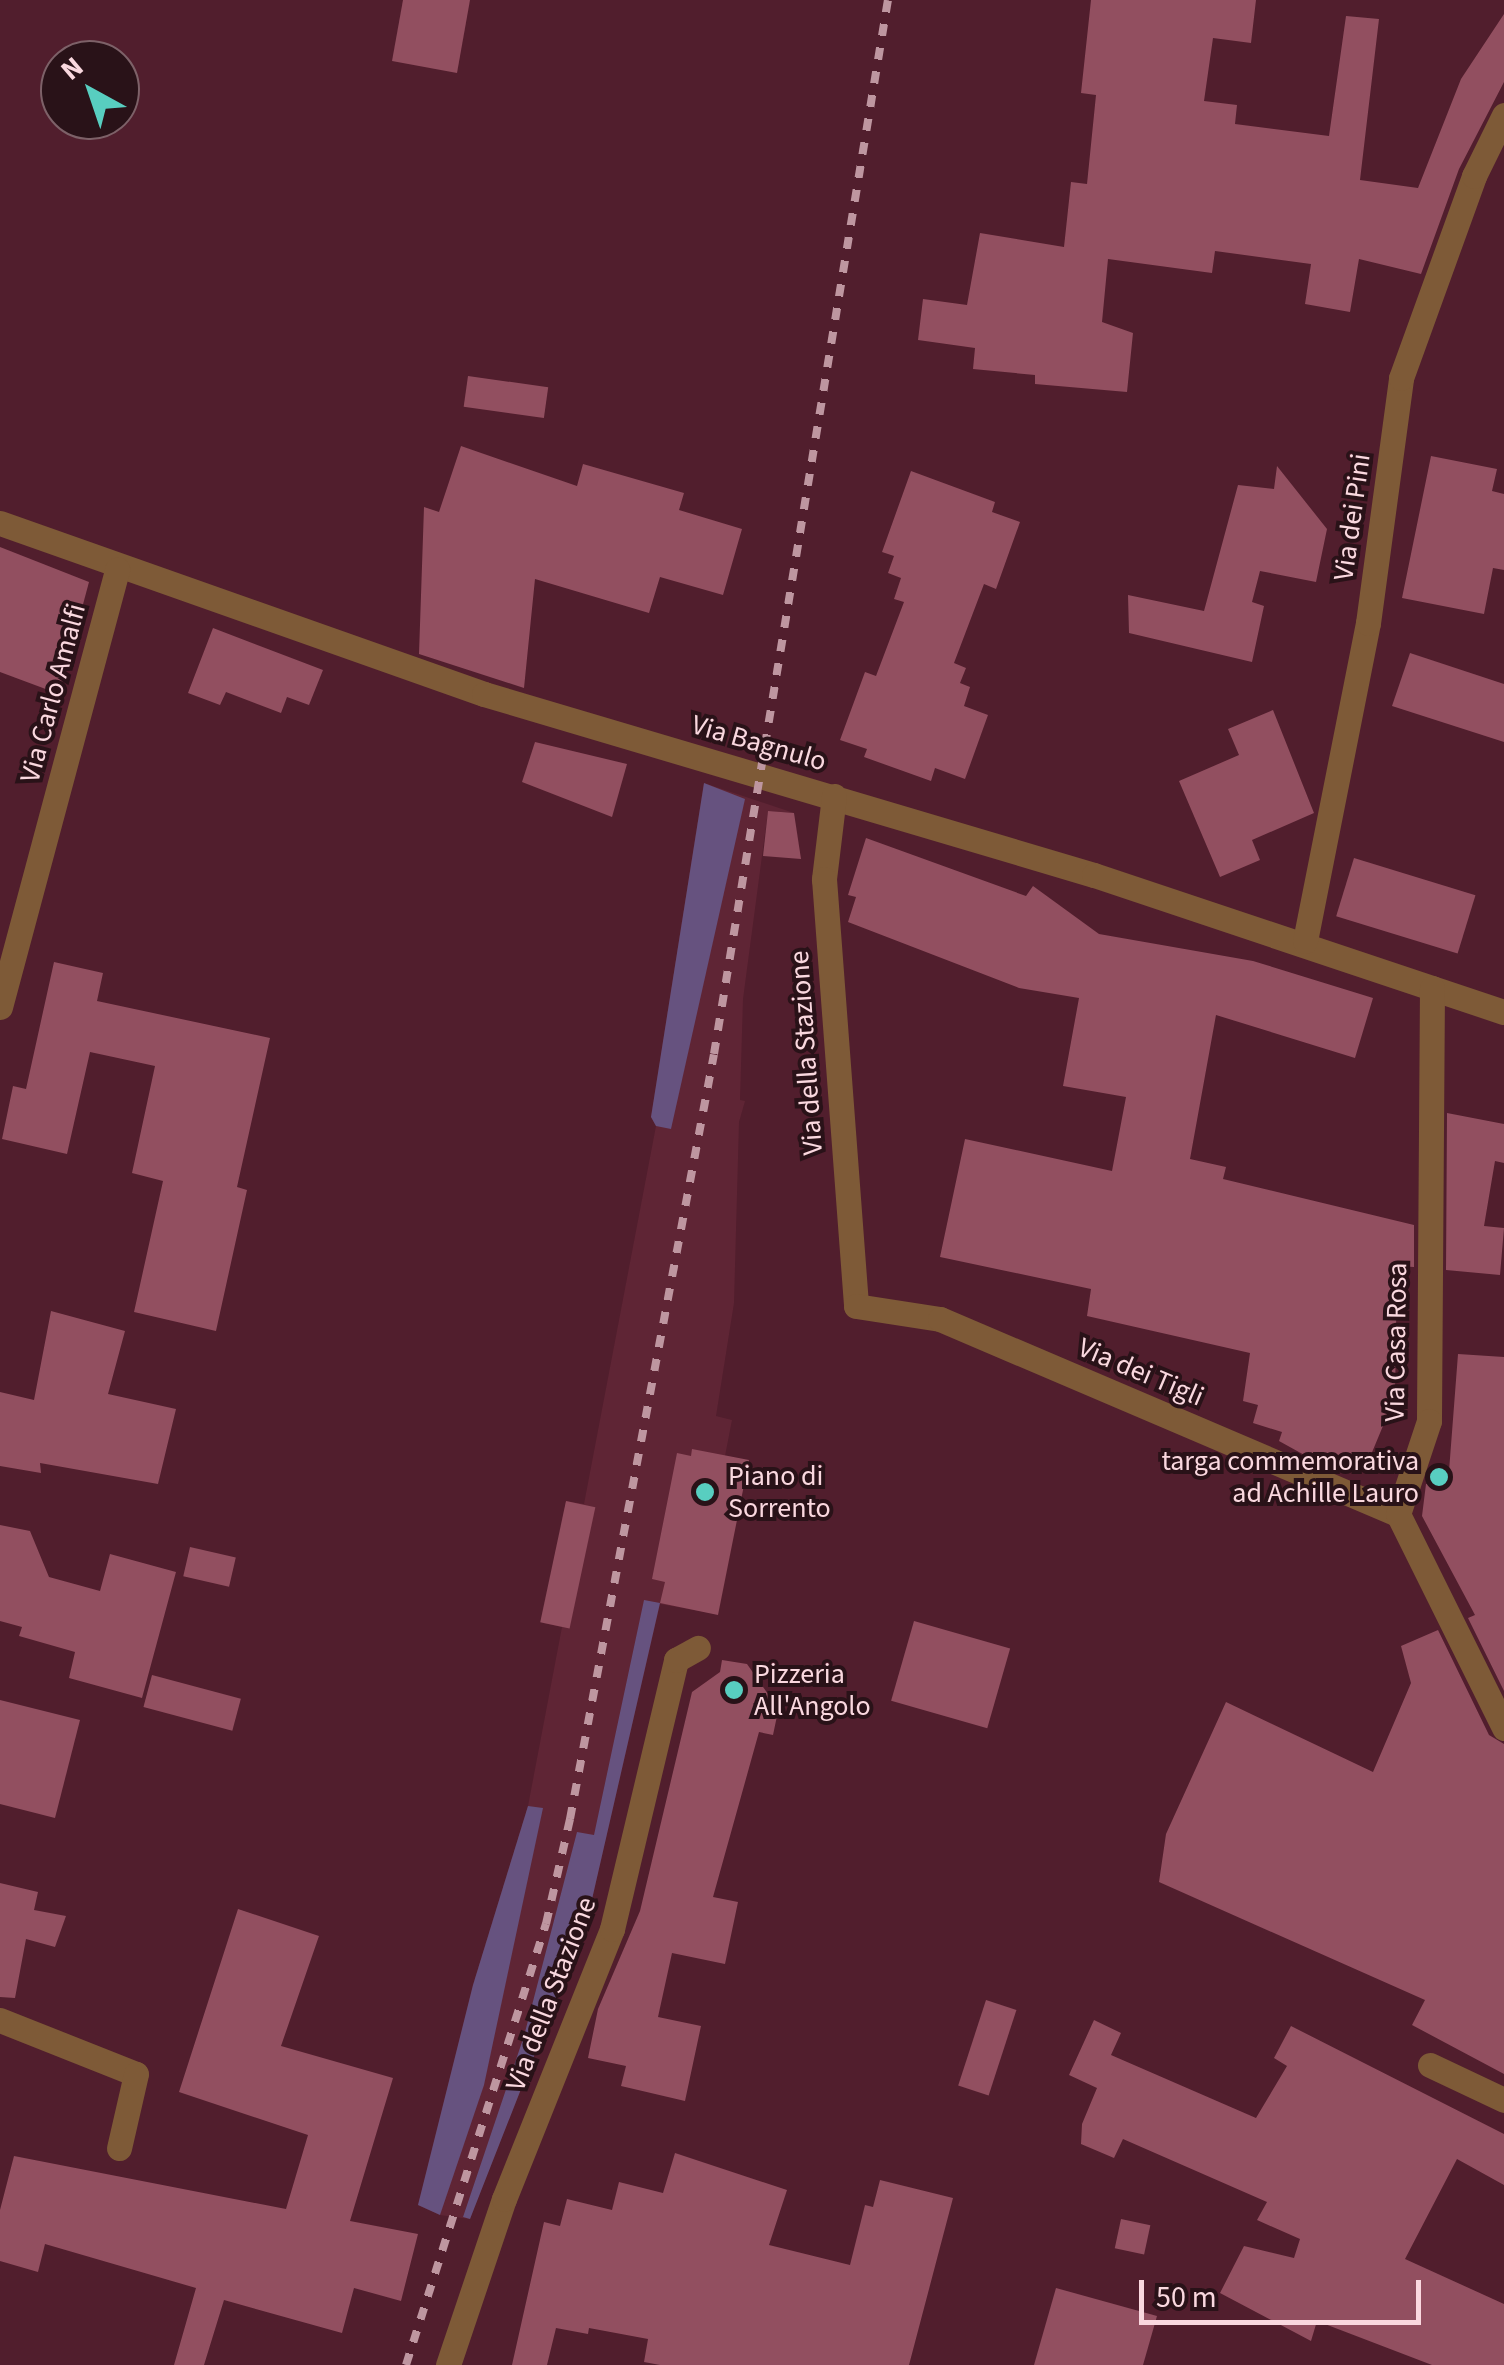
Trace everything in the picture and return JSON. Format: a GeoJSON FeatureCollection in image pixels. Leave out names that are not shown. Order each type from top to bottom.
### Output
{"type":"FeatureCollection","features":[{"type":"Feature","properties":{"kind":"street","name":"Via dei Pini"},"geometry":{"type":"LineString","coordinates":[[1305,941],[1368,624],[1401,378],[1474,176],[1504,115]]}},
{"type":"Feature","properties":{"kind":"street","name":"Via Bagnulo"},"geometry":{"type":"LineString","coordinates":[[0,523],[117,569],[484,694],[834,796],[1305,941],[1504,1012]]}},
{"type":"Feature","properties":{"kind":"street","name":"Via Carlo Amalfi"},"geometry":{"type":"LineString","coordinates":[[0,1007],[117,569]]}},
{"type":"Feature","properties":{"kind":"street","name":"Via della Stazione"},"geometry":{"type":"LineString","coordinates":[[834,796],[824,878],[856,1306]]}},
{"type":"Feature","properties":{"kind":"street","name":"Via Casa Rosa"},"geometry":{"type":"LineString","coordinates":[[1398,1514],[1430,1422],[1432,988]]}},
{"type":"Feature","properties":{"kind":"street","name":"Via dei Tigli"},"geometry":{"type":"LineString","coordinates":[[856,1306],[940,1320],[1398,1514]]}},
{"type":"Feature","properties":{"kind":"street"},"geometry":{"type":"LineString","coordinates":[[1398,1514],[1504,1728]]}},
{"type":"Feature","properties":{"kind":"street","name":"Via della Stazione"},"geometry":{"type":"LineString","coordinates":[[448,2365],[504,2200],[612,1929],[676,1660],[698,1648]]}},
{"type":"Feature","properties":{"kind":"street"},"geometry":{"type":"LineString","coordinates":[[0,2020],[136,2074],[119,2148]]}},
{"type":"Feature","properties":{"kind":"street"},"geometry":{"type":"LineString","coordinates":[[1430,2065],[1504,2100]]}},
{"type":"Feature","properties":{"kind":"shaded area"},"geometry":{"type":"Polygon","coordinates":[[[704,783],[794,813],[768,811],[743,999],[740,1100],[745,1101],[739,1122],[734,1303],[716,1416],[732,1420],[725,1456],[749,1461],[717,1614],[660,1604],[587,1921],[470,2219],[440,2215],[418,2205],[473,1985],[528,1806],[562,1627],[543,1623],[566,1501],[584,1504],[656,1126],[651,1117],[704,783]]]}},
{"type":"Feature","properties":{"kind":"shaded area"},"geometry":{"type":"Polygon","coordinates":[[[704,783],[745,799],[671,1129],[656,1126],[651,1117],[704,783]]]}},
{"type":"Feature","properties":{"kind":"shaded area"},"geometry":{"type":"Polygon","coordinates":[[[644,1600],[660,1603],[587,1921],[470,2219],[463,2217],[524,2036],[577,1832],[594,1835],[644,1600]]]}},
{"type":"Feature","properties":{"kind":"shaded area"},"geometry":{"type":"Polygon","coordinates":[[[528,1806],[543,1808],[484,2085],[440,2215],[418,2205],[473,1985],[528,1806]]]}},
{"type":"Feature","properties":{"kind":"building"},"geometry":{"type":"Polygon","coordinates":[[[403,0],[470,0],[457,73],[392,61],[403,0]]]}},
{"type":"Feature","properties":{"kind":"building"},"geometry":{"type":"Polygon","coordinates":[[[1091,0],[1256,0],[1251,43],[1213,38],[1204,101],[1237,105],[1235,124],[1329,136],[1346,16],[1379,19],[1360,180],[1418,188],[1461,79],[1504,14],[1504,82],[1459,169],[1421,274],[1359,259],[1350,312],[1305,304],[1311,264],[1215,251],[1212,273],[1108,259],[1102,322],[1133,333],[1127,392],[1035,384],[1035,375],[973,369],[975,348],[918,340],[923,299],[967,305],[980,233],[1064,247],[1071,182],[1087,184],[1096,95],[1081,93],[1091,0]]]}},
{"type":"Feature","properties":{"kind":"building"},"geometry":{"type":"Polygon","coordinates":[[[468,376],[548,387],[544,418],[464,407],[468,376]]]}},
{"type":"Feature","properties":{"kind":"building"},"geometry":{"type":"Polygon","coordinates":[[[461,446],[577,486],[583,464],[684,493],[679,510],[742,529],[723,595],[660,577],[649,613],[535,579],[524,688],[419,654],[424,507],[439,512],[461,446]]]}},
{"type":"Feature","properties":{"kind":"building"},"geometry":{"type":"Polygon","coordinates":[[[1431,456],[1497,469],[1492,491],[1504,494],[1504,570],[1493,568],[1484,614],[1402,598],[1431,456]]]}},
{"type":"Feature","properties":{"kind":"building"},"geometry":{"type":"Polygon","coordinates":[[[1277,466],[1327,529],[1316,582],[1260,571],[1252,602],[1264,606],[1252,662],[1129,633],[1128,595],[1204,611],[1238,485],[1274,489],[1277,466]]]}},
{"type":"Feature","properties":{"kind":"building"},"geometry":{"type":"Polygon","coordinates":[[[911,471],[995,502],[992,512],[1020,522],[996,589],[984,584],[954,663],[966,668],[960,683],[970,687],[964,706],[988,715],[965,779],[935,768],[931,781],[864,757],[867,749],[840,740],[865,672],[876,676],[904,602],[894,599],[901,578],[888,573],[894,556],[882,552],[911,471]]]}},
{"type":"Feature","properties":{"kind":"building"},"geometry":{"type":"Polygon","coordinates":[[[0,547],[89,582],[59,694],[0,672],[0,547]]]}},
{"type":"Feature","properties":{"kind":"building"},"geometry":{"type":"Polygon","coordinates":[[[213,628],[323,670],[309,705],[287,697],[281,713],[226,692],[220,705],[188,693],[213,628]]]}},
{"type":"Feature","properties":{"kind":"building"},"geometry":{"type":"Polygon","coordinates":[[[1410,653],[1504,684],[1504,742],[1392,706],[1410,653]]]}},
{"type":"Feature","properties":{"kind":"building"},"geometry":{"type":"Polygon","coordinates":[[[1273,710],[1314,813],[1252,840],[1260,860],[1220,877],[1179,781],[1239,755],[1228,729],[1273,710]]]}},
{"type":"Feature","properties":{"kind":"building"},"geometry":{"type":"Polygon","coordinates":[[[535,742],[627,764],[612,817],[522,782],[535,742]]]}},
{"type":"Feature","properties":{"kind":"building"},"geometry":{"type":"Polygon","coordinates":[[[768,811],[794,813],[801,859],[763,856],[768,811]]]}},
{"type":"Feature","properties":{"kind":"building"},"geometry":{"type":"Polygon","coordinates":[[[866,838],[1026,896],[1033,886],[1099,934],[1253,961],[1373,998],[1355,1058],[1216,1015],[1190,1159],[1226,1167],[1223,1179],[1414,1225],[1414,1267],[1397,1266],[1395,1397],[1368,1462],[1349,1456],[1345,1470],[1317,1462],[1279,1441],[1282,1432],[1253,1423],[1258,1405],[1243,1401],[1250,1353],[1087,1316],[1091,1289],[940,1257],[965,1139],[1112,1171],[1126,1097],[1063,1086],[1079,998],[1019,988],[848,922],[856,897],[848,895],[866,838]]]}},
{"type":"Feature","properties":{"kind":"building"},"geometry":{"type":"Polygon","coordinates":[[[1354,858],[1475,895],[1458,953],[1336,916],[1354,858]]]}},
{"type":"Feature","properties":{"kind":"building"},"geometry":{"type":"Polygon","coordinates":[[[54,962],[103,973],[97,1001],[270,1038],[237,1187],[247,1190],[216,1331],[134,1312],[163,1181],[132,1173],[155,1066],[90,1052],[67,1154],[2,1139],[13,1086],[26,1089],[54,962]]]}},
{"type":"Feature","properties":{"kind":"building"},"geometry":{"type":"Polygon","coordinates":[[[1447,1113],[1504,1124],[1504,1163],[1495,1161],[1484,1226],[1504,1228],[1500,1275],[1446,1270],[1447,1113]]]}},
{"type":"Feature","properties":{"kind":"building"},"geometry":{"type":"Polygon","coordinates":[[[51,1311],[125,1331],[108,1394],[176,1409],[158,1484],[40,1463],[41,1473],[0,1466],[0,1392],[34,1400],[51,1311]]]}},
{"type":"Feature","properties":{"kind":"building"},"geometry":{"type":"Polygon","coordinates":[[[1458,1354],[1504,1357],[1504,1691],[1468,1618],[1475,1615],[1422,1516],[1426,1484],[1448,1484],[1458,1354]]]}},
{"type":"Feature","properties":{"kind":"building"},"geometry":{"type":"Polygon","coordinates":[[[692,1449],[749,1460],[718,1615],[660,1603],[665,1582],[652,1579],[677,1453],[691,1456],[692,1449]]]}},
{"type":"Feature","properties":{"kind":"building"},"geometry":{"type":"Polygon","coordinates":[[[566,1501],[595,1507],[570,1629],[540,1622],[566,1501]]]}},
{"type":"Feature","properties":{"kind":"building"},"geometry":{"type":"Polygon","coordinates":[[[0,1525],[30,1531],[49,1577],[100,1591],[110,1554],[176,1572],[142,1698],[69,1678],[75,1652],[19,1636],[22,1627],[0,1621],[0,1525]]]}},
{"type":"Feature","properties":{"kind":"building"},"geometry":{"type":"Polygon","coordinates":[[[190,1547],[236,1558],[229,1587],[183,1576],[190,1547]]]}},
{"type":"Feature","properties":{"kind":"building"},"geometry":{"type":"Polygon","coordinates":[[[914,1621],[1010,1649],[987,1728],[891,1701],[914,1621]]]}},
{"type":"Feature","properties":{"kind":"building"},"geometry":{"type":"Polygon","coordinates":[[[1438,1630],[1489,1735],[1504,1744],[1504,2074],[1412,2025],[1425,2000],[1159,1882],[1166,1834],[1226,1702],[1373,1772],[1411,1683],[1401,1646],[1438,1630]]]}},
{"type":"Feature","properties":{"kind":"building"},"geometry":{"type":"Polygon","coordinates":[[[722,1660],[747,1664],[768,1694],[781,1697],[773,1735],[759,1732],[713,1897],[738,1902],[725,1964],[672,1953],[658,2017],[701,2026],[685,2101],[621,2086],[626,2066],[588,2058],[598,2009],[640,1911],[692,1692],[720,1672],[722,1660]]]}},
{"type":"Feature","properties":{"kind":"building"},"geometry":{"type":"Polygon","coordinates":[[[152,1675],[241,1699],[232,1731],[143,1707],[152,1675]]]}},
{"type":"Feature","properties":{"kind":"building"},"geometry":{"type":"Polygon","coordinates":[[[0,1700],[80,1720],[55,1818],[0,1804],[0,1700]]]}},
{"type":"Feature","properties":{"kind":"building"},"geometry":{"type":"Polygon","coordinates":[[[0,1883],[38,1892],[34,1910],[66,1916],[55,1947],[26,1939],[15,1998],[0,1997],[0,1883]]]}},
{"type":"Feature","properties":{"kind":"building"},"geometry":{"type":"Polygon","coordinates":[[[238,1909],[319,1936],[281,2046],[393,2078],[350,2221],[418,2234],[401,2301],[354,2288],[342,2333],[224,2300],[204,2365],[174,2365],[196,2288],[45,2244],[38,2272],[0,2261],[0,2210],[14,2156],[286,2209],[308,2135],[179,2092],[238,1909]]]}},
{"type":"Feature","properties":{"kind":"building"},"geometry":{"type":"Polygon","coordinates":[[[986,2000],[1016,2010],[989,2095],[958,2086],[986,2000]]]}},
{"type":"Feature","properties":{"kind":"building"},"geometry":{"type":"Polygon","coordinates":[[[1094,2020],[1121,2033],[1111,2055],[1256,2118],[1287,2066],[1274,2058],[1291,2026],[1504,2134],[1504,2185],[1457,2159],[1405,2259],[1504,2304],[1504,2365],[1432,2365],[1317,2321],[1311,2341],[1220,2293],[1244,2246],[1294,2258],[1300,2239],[1257,2220],[1267,2202],[1123,2139],[1114,2158],[1081,2144],[1082,2124],[1097,2088],[1069,2075],[1094,2020]]]}},
{"type":"Feature","properties":{"kind":"building"},"geometry":{"type":"Polygon","coordinates":[[[675,2153],[787,2190],[769,2245],[850,2265],[865,2205],[873,2207],[880,2180],[953,2198],[909,2365],[660,2365],[644,2362],[648,2339],[589,2328],[588,2334],[556,2328],[547,2365],[512,2365],[544,2222],[560,2226],[567,2199],[612,2210],[619,2182],[663,2193],[675,2153]]]}},
{"type":"Feature","properties":{"kind":"building"},"geometry":{"type":"Polygon","coordinates":[[[1121,2219],[1150,2225],[1144,2255],[1115,2248],[1121,2219]]]}},
{"type":"Feature","properties":{"kind":"building"},"geometry":{"type":"Polygon","coordinates":[[[1056,2288],[1157,2316],[1143,2365],[1034,2365],[1056,2288]]]}},
{"type":"Feature","properties":{"kind":"railway"},"geometry":{"type":"LineString","coordinates":[[406,2365],[546,1924],[570,1819],[714,1054],[888,0]]}},
{"type":"Feature","properties":{"kind":"place","name":"targa commemorativa ad Achille Lauro"},"geometry":{"type":"Point","coordinates":[1439,1477]}},
{"type":"Feature","properties":{"kind":"place","name":"Piano di Sorrento"},"geometry":{"type":"Point","coordinates":[705,1492]}},
{"type":"Feature","properties":{"kind":"place","name":"Pizzeria All'Angolo"},"geometry":{"type":"Point","coordinates":[734,1690]}}]}
